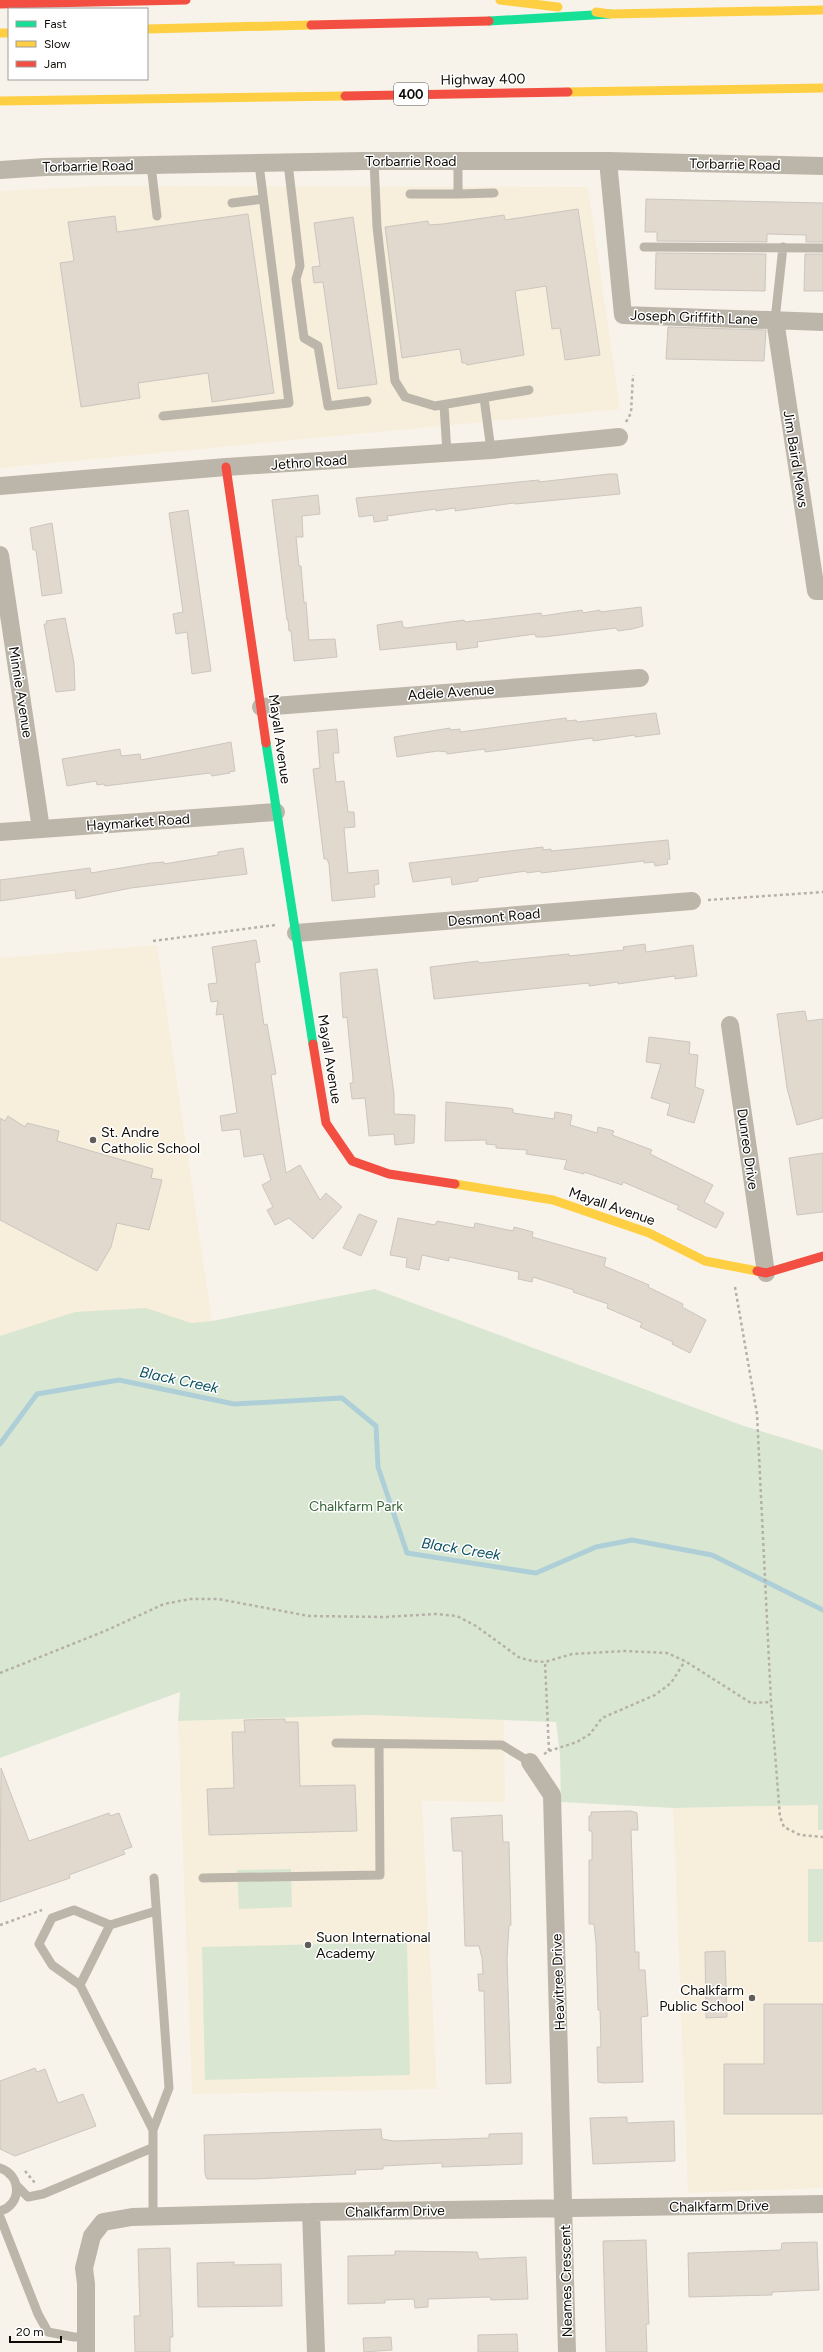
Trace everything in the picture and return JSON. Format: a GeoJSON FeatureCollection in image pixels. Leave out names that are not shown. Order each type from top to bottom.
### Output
{"type":"FeatureCollection","features":[{"type":"Feature","properties":{"kind":"main road"},"geometry":{"type":"LineString","coordinates":[[0,4],[186,0]]}},
{"type":"Feature","properties":{"kind":"main road"},"geometry":{"type":"LineString","coordinates":[[500,0],[610,14]]}},
{"type":"Feature","properties":{"kind":"main road"},"geometry":{"type":"LineString","coordinates":[[148,29],[474,22],[610,14],[823,10]]}},
{"type":"Feature","properties":{"kind":"main road","name":"Highway 400"},"geometry":{"type":"LineString","coordinates":[[0,101],[823,88]]}},
{"type":"Feature","properties":{"kind":"main road","name":"Mayall Avenue"},"geometry":{"type":"LineString","coordinates":[[226,467],[276,812],[326,1122],[352,1161],[389,1174],[553,1200],[649,1233],[705,1261],[766,1273],[823,1256]]}},
{"type":"Feature","properties":{"kind":"street","name":"Torbarrie Road"},"geometry":{"type":"LineString","coordinates":[[0,170],[45,167],[374,161],[608,161],[823,166]]}},
{"type":"Feature","properties":{"kind":"street","name":"Joseph Griffith Lane"},"geometry":{"type":"LineString","coordinates":[[608,161],[623,315],[823,322]]}},
{"type":"Feature","properties":{"kind":"street","name":"Jim Baird Mews"},"geometry":{"type":"LineString","coordinates":[[775,320],[816,591],[823,591]]}},
{"type":"Feature","properties":{"kind":"street","name":"Jethro Road"},"geometry":{"type":"LineString","coordinates":[[0,486],[226,467],[447,454],[618,437]]}},
{"type":"Feature","properties":{"kind":"street","name":"Minnie Avenue"},"geometry":{"type":"LineString","coordinates":[[0,555],[41,829]]}},
{"type":"Feature","properties":{"kind":"street","name":"Adele Avenue"},"geometry":{"type":"LineString","coordinates":[[261,707],[640,678]]}},
{"type":"Feature","properties":{"kind":"street","name":"Haymarket Road"},"geometry":{"type":"LineString","coordinates":[[0,832],[276,812]]}},
{"type":"Feature","properties":{"kind":"street","name":"Desmont Road"},"geometry":{"type":"LineString","coordinates":[[295,928],[692,901]]}},
{"type":"Feature","properties":{"kind":"street","name":"Dunreo Drive"},"geometry":{"type":"LineString","coordinates":[[730,1025],[766,1273]]}},
{"type":"Feature","properties":{"kind":"street","name":"Heavitree Drive"},"geometry":{"type":"LineString","coordinates":[[530,1762],[552,1795],[565,2209]]}},
{"type":"Feature","properties":{"kind":"street","name":"Chalkfarm Drive"},"geometry":{"type":"LineString","coordinates":[[86,2344],[86,2284],[84,2268],[92,2236],[103,2222],[132,2217],[153,2218],[311,2212],[823,2204]]}},
{"type":"Feature","properties":{"kind":"street","name":"Neames Crescent"},"geometry":{"type":"LineString","coordinates":[[565,2209],[567,2352]]}},
{"type":"Feature","properties":{"kind":"street"},"geometry":{"type":"LineString","coordinates":[[311,2212],[316,2352]]}},
{"type":"Feature","properties":{"kind":"lane"},"geometry":{"type":"LineString","coordinates":[[374,161],[377,227],[395,381],[405,397],[435,406],[529,390]]}},
{"type":"Feature","properties":{"kind":"lane"},"geometry":{"type":"LineString","coordinates":[[458,161],[458,194]]}},
{"type":"Feature","properties":{"kind":"lane"},"geometry":{"type":"LineString","coordinates":[[288,163],[300,266],[296,280],[304,338],[318,346],[328,406],[367,401]]}},
{"type":"Feature","properties":{"kind":"lane"},"geometry":{"type":"LineString","coordinates":[[163,416],[289,403],[259,164]]}},
{"type":"Feature","properties":{"kind":"lane"},"geometry":{"type":"LineString","coordinates":[[151,165],[157,216]]}},
{"type":"Feature","properties":{"kind":"lane"},"geometry":{"type":"LineString","coordinates":[[410,194],[494,193]]}},
{"type":"Feature","properties":{"kind":"lane"},"geometry":{"type":"LineString","coordinates":[[232,202],[263,199]]}},
{"type":"Feature","properties":{"kind":"lane"},"geometry":{"type":"LineString","coordinates":[[644,247],[823,248]]}},
{"type":"Feature","properties":{"kind":"lane"},"geometry":{"type":"LineString","coordinates":[[775,320],[784,248]]}},
{"type":"Feature","properties":{"kind":"lane"},"geometry":{"type":"LineString","coordinates":[[484,398],[491,450]]}},
{"type":"Feature","properties":{"kind":"lane"},"geometry":{"type":"LineString","coordinates":[[444,405],[447,454]]}},
{"type":"Feature","properties":{"kind":"lane"},"geometry":{"type":"LineString","coordinates":[[336,1743],[502,1745],[530,1762]]}},
{"type":"Feature","properties":{"kind":"lane"},"geometry":{"type":"LineString","coordinates":[[203,1878],[380,1874],[379,1744]]}},
{"type":"Feature","properties":{"kind":"lane"},"geometry":{"type":"LineString","coordinates":[[153,2218],[153,2130],[169,2088],[154,1878]]}},
{"type":"Feature","properties":{"kind":"lane"},"geometry":{"type":"LineString","coordinates":[[153,2130],[80,1985],[52,1966],[39,1944],[52,1918],[74,1910],[110,1925],[156,1911]]}},
{"type":"Feature","properties":{"kind":"lane"},"geometry":{"type":"LineString","coordinates":[[80,1985],[110,1925]]}},
{"type":"Feature","properties":{"kind":"lane"},"geometry":{"type":"LineString","coordinates":[[0,2168],[10,2174],[17,2186],[28,2198],[43,2194],[152,2148]]}},
{"type":"Feature","properties":{"kind":"lane"},"geometry":{"type":"LineString","coordinates":[[0,2211],[11,2206],[15,2200],[17,2186]]}},
{"type":"Feature","properties":{"kind":"lane"},"geometry":{"type":"LineString","coordinates":[[0,2217],[38,2314],[48,2332],[74,2337],[86,2344]]}},
{"type":"Feature","properties":{"kind":"path"},"geometry":{"type":"LineString","coordinates":[[618,437],[631,413],[633,375]]}},
{"type":"Feature","properties":{"kind":"path"},"geometry":{"type":"LineString","coordinates":[[692,901],[823,892]]}},
{"type":"Feature","properties":{"kind":"path"},"geometry":{"type":"LineString","coordinates":[[153,941],[295,928]]}},
{"type":"Feature","properties":{"kind":"path"},"geometry":{"type":"LineString","coordinates":[[732,1266],[757,1414],[771,1702],[780,1817],[784,1828],[800,1835],[823,1837]]}},
{"type":"Feature","properties":{"kind":"path"},"geometry":{"type":"LineString","coordinates":[[0,1673],[105,1631],[164,1604],[190,1599],[218,1598],[309,1616],[384,1617],[436,1614],[457,1616],[476,1626],[520,1658],[545,1662],[572,1654],[625,1651],[667,1653],[685,1661],[751,1703],[771,1702]]}},
{"type":"Feature","properties":{"kind":"path"},"geometry":{"type":"LineString","coordinates":[[530,1762],[549,1751],[577,1742],[590,1734],[602,1718],[655,1696],[671,1683],[685,1661]]}},
{"type":"Feature","properties":{"kind":"path"},"geometry":{"type":"LineString","coordinates":[[545,1662],[549,1751]]}},
{"type":"Feature","properties":{"kind":"path"},"geometry":{"type":"LineString","coordinates":[[0,1925],[44,1909],[52,1918]]}},
{"type":"Feature","properties":{"kind":"shaded area"},"geometry":{"type":"Polygon","coordinates":[[[104,186],[588,187],[620,409],[0,468],[0,191],[104,186]]]}},
{"type":"Feature","properties":{"kind":"shaded area","name":"St. Andre Catholic School"},"geometry":{"type":"Polygon","coordinates":[[[157,945],[212,1321],[44,1335],[0,1357],[0,958],[157,945]]]}},
{"type":"Feature","properties":{"kind":"shaded area","name":"Suon International Academy"},"geometry":{"type":"Polygon","coordinates":[[[367,1715],[504,1720],[505,1802],[422,1801],[437,2089],[192,2094],[178,1721],[367,1715]]]}},
{"type":"Feature","properties":{"kind":"shaded area","name":"Chalkfarm Public School"},"geometry":{"type":"Polygon","coordinates":[[[823,1805],[823,2188],[688,2193],[673,1808],[823,1805]]]}},
{"type":"Feature","properties":{"kind":"green space","name":"Chalkfarm Park"},"geometry":{"type":"Polygon","coordinates":[[[375,1289],[744,1426],[823,1450],[823,1830],[818,1830],[818,1805],[673,1808],[561,1802],[560,1755],[556,1722],[367,1715],[178,1721],[180,1692],[0,1758],[0,1336],[75,1312],[146,1308],[191,1323],[212,1321],[375,1289]]]}},
{"type":"Feature","properties":{"kind":"green space"},"geometry":{"type":"Polygon","coordinates":[[[291,1869],[292,1907],[239,1909],[237,1870],[291,1869]]]}},
{"type":"Feature","properties":{"kind":"green space"},"geometry":{"type":"Polygon","coordinates":[[[808,1869],[823,1869],[823,1942],[808,1942],[808,1869]]]}},
{"type":"Feature","properties":{"kind":"green space"},"geometry":{"type":"Polygon","coordinates":[[[407,1942],[410,2075],[205,2080],[202,1947],[407,1942]]]}},
{"type":"Feature","properties":{"kind":"building"},"geometry":{"type":"Polygon","coordinates":[[[646,199],[823,203],[823,242],[806,242],[806,235],[767,234],[767,242],[657,241],[657,232],[645,232],[646,199]]]}},
{"type":"Feature","properties":{"kind":"building"},"geometry":{"type":"Polygon","coordinates":[[[578,209],[600,355],[565,360],[560,328],[552,329],[546,286],[515,291],[524,355],[467,365],[466,363],[462,363],[460,349],[402,358],[385,227],[428,221],[429,225],[443,224],[504,215],[505,220],[578,209]]]}},
{"type":"Feature","properties":{"kind":"building"},"geometry":{"type":"Polygon","coordinates":[[[248,214],[274,393],[212,402],[208,373],[138,383],[140,398],[81,407],[60,263],[74,261],[68,222],[115,216],[117,232],[248,214]]]}},
{"type":"Feature","properties":{"kind":"building"},"geometry":{"type":"Polygon","coordinates":[[[353,217],[377,384],[338,389],[323,282],[314,283],[312,267],[320,266],[314,223],[353,217]]]}},
{"type":"Feature","properties":{"kind":"building"},"geometry":{"type":"Polygon","coordinates":[[[656,253],[766,254],[765,291],[655,289],[656,253]]]}},
{"type":"Feature","properties":{"kind":"building"},"geometry":{"type":"Polygon","coordinates":[[[805,254],[823,254],[823,291],[804,291],[805,254]]]}},
{"type":"Feature","properties":{"kind":"building"},"geometry":{"type":"Polygon","coordinates":[[[668,327],[766,330],[764,361],[666,359],[668,327]]]}},
{"type":"Feature","properties":{"kind":"building"},"geometry":{"type":"Polygon","coordinates":[[[617,474],[620,494],[514,503],[455,511],[455,508],[436,511],[436,509],[387,516],[388,520],[374,522],[373,515],[359,517],[356,498],[539,480],[539,482],[617,474]]]}},
{"type":"Feature","properties":{"kind":"building"},"geometry":{"type":"Polygon","coordinates":[[[318,495],[320,514],[302,516],[303,537],[296,537],[299,566],[301,566],[304,603],[306,602],[309,640],[335,639],[337,657],[294,661],[291,631],[289,631],[287,620],[272,500],[318,495]]]}},
{"type":"Feature","properties":{"kind":"building"},"geometry":{"type":"Polygon","coordinates":[[[188,510],[211,671],[192,674],[187,632],[176,634],[173,614],[183,612],[169,513],[188,510]]]}},
{"type":"Feature","properties":{"kind":"building"},"geometry":{"type":"Polygon","coordinates":[[[52,523],[62,593],[42,596],[36,550],[33,550],[30,528],[52,523]]]}},
{"type":"Feature","properties":{"kind":"building"},"geometry":{"type":"Polygon","coordinates":[[[641,607],[643,626],[632,629],[618,631],[616,628],[544,637],[536,637],[535,634],[477,642],[478,647],[457,650],[456,642],[380,650],[377,625],[402,621],[403,627],[406,628],[464,620],[465,622],[541,613],[542,616],[582,610],[583,613],[600,610],[600,612],[641,607]]]}},
{"type":"Feature","properties":{"kind":"building"},"geometry":{"type":"Polygon","coordinates":[[[65,618],[74,663],[75,690],[56,692],[44,624],[47,624],[46,621],[65,618]]]}},
{"type":"Feature","properties":{"kind":"building"},"geometry":{"type":"Polygon","coordinates":[[[656,713],[660,734],[635,737],[635,735],[593,741],[593,738],[485,752],[485,749],[447,754],[447,752],[438,751],[397,757],[394,737],[450,728],[450,730],[460,729],[460,732],[566,718],[567,721],[576,720],[577,722],[656,713]]]}},
{"type":"Feature","properties":{"kind":"building"},"geometry":{"type":"Polygon","coordinates":[[[337,729],[339,753],[333,753],[336,782],[344,781],[348,812],[354,812],[355,827],[344,828],[348,873],[378,870],[379,884],[374,885],[375,897],[332,901],[329,864],[327,859],[324,859],[313,769],[320,768],[317,731],[337,729]]]}},
{"type":"Feature","properties":{"kind":"building"},"geometry":{"type":"Polygon","coordinates":[[[231,742],[235,771],[212,776],[210,773],[105,786],[104,784],[97,785],[96,781],[67,786],[62,759],[120,749],[121,756],[140,754],[141,760],[231,742]]]}},
{"type":"Feature","properties":{"kind":"building"},"geometry":{"type":"Polygon","coordinates":[[[668,840],[670,859],[667,860],[668,864],[655,866],[654,862],[644,863],[644,861],[541,873],[541,871],[527,873],[526,871],[478,878],[478,881],[452,885],[451,877],[413,882],[409,863],[543,847],[543,850],[551,849],[551,851],[668,840]]]}},
{"type":"Feature","properties":{"kind":"building"},"geometry":{"type":"Polygon","coordinates":[[[243,848],[247,874],[131,888],[76,899],[75,890],[0,901],[0,880],[90,868],[91,873],[151,863],[164,862],[164,864],[218,855],[218,852],[243,848]]]}},
{"type":"Feature","properties":{"kind":"building"},"geometry":{"type":"Polygon","coordinates":[[[256,940],[260,962],[255,963],[264,1025],[267,1024],[276,1074],[271,1075],[286,1173],[300,1165],[320,1200],[326,1193],[342,1207],[313,1239],[289,1218],[275,1225],[267,1210],[273,1207],[262,1185],[271,1180],[263,1154],[244,1157],[240,1129],[222,1131],[220,1116],[237,1113],[223,1014],[216,1015],[218,1001],[211,1002],[208,984],[217,983],[212,947],[256,940]]]}},
{"type":"Feature","properties":{"kind":"building"},"geometry":{"type":"Polygon","coordinates":[[[645,944],[646,952],[693,945],[697,976],[675,979],[675,976],[618,984],[618,982],[589,986],[589,983],[434,999],[430,967],[478,961],[479,963],[569,954],[569,956],[624,950],[623,947],[645,944]]]}},
{"type":"Feature","properties":{"kind":"building"},"geometry":{"type":"Polygon","coordinates":[[[377,969],[394,1094],[394,1114],[415,1115],[414,1143],[395,1145],[394,1134],[369,1136],[365,1098],[352,1099],[350,1083],[353,1083],[353,1079],[347,1017],[343,1018],[340,973],[377,969]]]}},
{"type":"Feature","properties":{"kind":"building"},"geometry":{"type":"Polygon","coordinates":[[[805,1011],[807,1021],[823,1019],[823,1118],[797,1125],[787,1088],[777,1014],[805,1011]]]}},
{"type":"Feature","properties":{"kind":"building"},"geometry":{"type":"Polygon","coordinates":[[[649,1037],[690,1042],[689,1054],[698,1055],[695,1087],[704,1090],[694,1123],[667,1115],[670,1104],[651,1098],[661,1064],[646,1062],[649,1037]]]}},
{"type":"Feature","properties":{"kind":"building"},"geometry":{"type":"Polygon","coordinates":[[[446,1102],[508,1108],[513,1109],[513,1113],[554,1119],[555,1112],[572,1115],[570,1125],[597,1133],[598,1127],[614,1131],[612,1135],[652,1150],[650,1154],[713,1185],[704,1202],[724,1213],[716,1228],[677,1209],[679,1206],[623,1182],[622,1185],[584,1172],[584,1174],[564,1169],[567,1160],[526,1154],[527,1150],[496,1148],[496,1145],[486,1144],[486,1140],[445,1141],[446,1102]]]}},
{"type":"Feature","properties":{"kind":"building"},"geometry":{"type":"Polygon","coordinates":[[[8,1116],[25,1127],[27,1123],[59,1131],[57,1141],[153,1169],[151,1178],[162,1180],[149,1230],[117,1223],[111,1247],[97,1271],[0,1220],[0,1118],[5,1121],[8,1116]]]}},
{"type":"Feature","properties":{"kind":"building"},"geometry":{"type":"Polygon","coordinates":[[[823,1153],[823,1212],[797,1215],[789,1158],[823,1153]]]}},
{"type":"Feature","properties":{"kind":"building"},"geometry":{"type":"Polygon","coordinates":[[[359,1214],[377,1221],[361,1256],[343,1248],[359,1214]]]}},
{"type":"Feature","properties":{"kind":"building"},"geometry":{"type":"Polygon","coordinates":[[[398,1218],[435,1225],[437,1221],[474,1228],[475,1223],[513,1231],[514,1227],[533,1232],[532,1237],[606,1258],[604,1266],[649,1285],[648,1287],[683,1304],[682,1307],[706,1320],[690,1353],[672,1344],[673,1342],[640,1327],[642,1323],[607,1308],[608,1304],[573,1292],[574,1290],[533,1277],[532,1282],[518,1279],[519,1272],[449,1257],[449,1261],[422,1255],[419,1270],[406,1267],[407,1258],[390,1255],[398,1218]]]}},
{"type":"Feature","properties":{"kind":"building"},"geometry":{"type":"Polygon","coordinates":[[[285,1719],[285,1722],[298,1722],[300,1786],[355,1785],[357,1831],[209,1835],[207,1789],[234,1788],[232,1732],[245,1732],[244,1720],[285,1719]]]}},
{"type":"Feature","properties":{"kind":"building"},"geometry":{"type":"Polygon","coordinates":[[[1,1768],[29,1841],[109,1813],[110,1816],[119,1813],[132,1847],[123,1850],[125,1854],[69,1875],[70,1878],[0,1902],[1,1768]]]}},
{"type":"Feature","properties":{"kind":"building"},"geometry":{"type":"Polygon","coordinates":[[[631,1811],[637,1813],[638,1830],[631,1830],[635,1952],[639,1952],[639,1970],[645,1970],[648,2016],[641,2017],[643,2082],[603,2083],[598,2082],[597,2047],[601,2047],[600,2010],[598,2010],[596,1943],[594,1924],[589,1924],[589,1860],[592,1860],[592,1831],[589,1831],[589,1816],[591,1816],[591,1812],[631,1811]]]}},
{"type":"Feature","properties":{"kind":"building"},"geometry":{"type":"Polygon","coordinates":[[[502,1815],[503,1842],[509,1842],[511,1925],[509,1926],[507,1958],[511,2083],[486,2084],[484,1991],[479,1991],[478,1974],[483,1974],[482,1958],[479,1946],[465,1946],[462,1851],[453,1851],[451,1818],[502,1815]]]}},
{"type":"Feature","properties":{"kind":"building"},"geometry":{"type":"Polygon","coordinates":[[[725,1951],[727,2017],[706,2018],[705,1952],[725,1951]]]}},
{"type":"Feature","properties":{"kind":"building"},"geometry":{"type":"Polygon","coordinates":[[[764,2004],[823,2004],[823,2114],[724,2114],[724,2064],[764,2064],[764,2004]]]}},
{"type":"Feature","properties":{"kind":"building"},"geometry":{"type":"Polygon","coordinates":[[[35,2068],[37,2072],[45,2069],[58,2103],[83,2094],[96,2126],[15,2156],[0,2149],[0,2081],[35,2068]]]}},
{"type":"Feature","properties":{"kind":"building"},"geometry":{"type":"Polygon","coordinates":[[[627,2117],[627,2123],[674,2121],[675,2161],[593,2164],[590,2118],[627,2117]]]}},
{"type":"Feature","properties":{"kind":"building"},"geometry":{"type":"Polygon","coordinates":[[[381,2129],[382,2139],[394,2141],[489,2138],[489,2134],[522,2133],[522,2164],[442,2167],[442,2163],[383,2166],[383,2169],[355,2170],[356,2174],[254,2179],[207,2179],[205,2174],[204,2135],[381,2129]]]}},
{"type":"Feature","properties":{"kind":"building"},"geometry":{"type":"Polygon","coordinates":[[[646,2240],[649,2324],[646,2324],[647,2352],[606,2352],[603,2241],[646,2240]]]}},
{"type":"Feature","properties":{"kind":"building"},"geometry":{"type":"Polygon","coordinates":[[[817,2242],[819,2290],[772,2292],[772,2295],[689,2297],[688,2253],[781,2250],[782,2243],[817,2242]]]}},
{"type":"Feature","properties":{"kind":"building"},"geometry":{"type":"Polygon","coordinates":[[[170,2248],[173,2337],[170,2337],[170,2352],[135,2352],[134,2316],[140,2316],[138,2249],[170,2248]]]}},
{"type":"Feature","properties":{"kind":"building"},"geometry":{"type":"Polygon","coordinates":[[[395,2251],[477,2252],[479,2259],[526,2257],[528,2299],[491,2300],[490,2297],[428,2299],[428,2307],[415,2308],[414,2299],[385,2300],[385,2303],[348,2304],[348,2256],[395,2255],[395,2251]]]}},
{"type":"Feature","properties":{"kind":"building"},"geometry":{"type":"Polygon","coordinates":[[[234,2262],[234,2265],[281,2264],[282,2306],[198,2307],[197,2263],[234,2262]]]}},
{"type":"Feature","properties":{"kind":"building"},"geometry":{"type":"Polygon","coordinates":[[[517,2334],[518,2352],[478,2352],[478,2335],[517,2334]]]}},
{"type":"Feature","properties":{"kind":"building"},"geometry":{"type":"Polygon","coordinates":[[[391,2337],[392,2350],[364,2352],[363,2338],[391,2337]]]}},
{"type":"Feature","properties":{"kind":"waterway","name":"Black Creek"},"geometry":{"type":"LineString","coordinates":[[0,1444],[37,1394],[119,1380],[234,1404],[342,1398],[376,1426],[378,1467],[407,1553],[536,1573],[596,1547],[632,1540],[712,1555],[823,1610]]}},
{"type":"Feature","properties":{"kind":"traffic: fast"},"geometry":{"type":"LineString","coordinates":[[489,21],[610,14]]}},
{"type":"Feature","properties":{"kind":"traffic: fast"},"geometry":{"type":"LineString","coordinates":[[266,743],[313,1044]]}},
{"type":"Feature","properties":{"kind":"traffic: slow"},"geometry":{"type":"LineString","coordinates":[[500,0],[558,7]]}},
{"type":"Feature","properties":{"kind":"traffic: slow"},"geometry":{"type":"LineString","coordinates":[[596,12],[610,14],[823,10]]}},
{"type":"Feature","properties":{"kind":"traffic: slow"},"geometry":{"type":"LineString","coordinates":[[148,29],[311,25]]}},
{"type":"Feature","properties":{"kind":"traffic: slow"},"geometry":{"type":"LineString","coordinates":[[0,33],[8,33]]}},
{"type":"Feature","properties":{"kind":"traffic: slow"},"geometry":{"type":"LineString","coordinates":[[568,92],[823,88]]}},
{"type":"Feature","properties":{"kind":"traffic: slow"},"geometry":{"type":"LineString","coordinates":[[0,101],[345,96]]}},
{"type":"Feature","properties":{"kind":"traffic: slow"},"geometry":{"type":"LineString","coordinates":[[455,1184],[553,1200],[649,1233],[705,1261],[757,1271]]}},
{"type":"Feature","properties":{"kind":"traffic: jam"},"geometry":{"type":"LineString","coordinates":[[0,4],[186,0]]}},
{"type":"Feature","properties":{"kind":"traffic: jam"},"geometry":{"type":"LineString","coordinates":[[311,25],[489,21]]}},
{"type":"Feature","properties":{"kind":"traffic: jam"},"geometry":{"type":"LineString","coordinates":[[345,96],[568,92]]}},
{"type":"Feature","properties":{"kind":"traffic: jam"},"geometry":{"type":"LineString","coordinates":[[226,467],[266,743]]}},
{"type":"Feature","properties":{"kind":"traffic: jam"},"geometry":{"type":"LineString","coordinates":[[313,1044],[326,1123],[352,1161],[389,1174],[455,1184]]}},
{"type":"Feature","properties":{"kind":"traffic: jam"},"geometry":{"type":"LineString","coordinates":[[757,1271],[766,1273],[823,1256]]}},
{"type":"Feature","properties":{"kind":"place","name":"St. Andre Catholic School"},"geometry":{"type":"Point","coordinates":[93,1140]}},
{"type":"Feature","properties":{"kind":"place","name":"Suon International Academy"},"geometry":{"type":"Point","coordinates":[308,1945]}},
{"type":"Feature","properties":{"kind":"place","name":"Chalkfarm Public School"},"geometry":{"type":"Point","coordinates":[752,1998]}}]}
